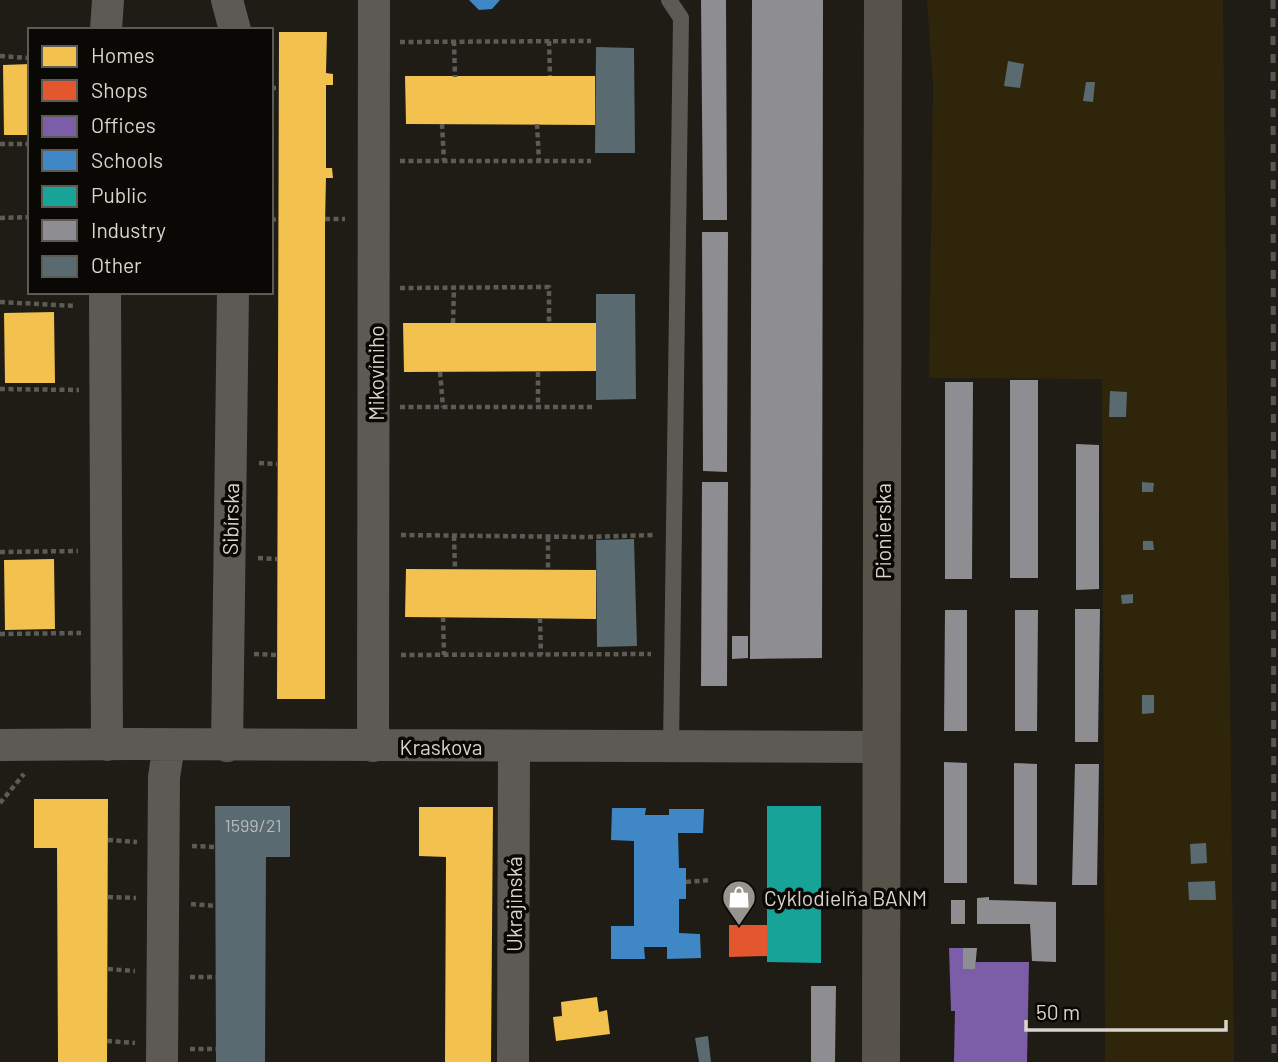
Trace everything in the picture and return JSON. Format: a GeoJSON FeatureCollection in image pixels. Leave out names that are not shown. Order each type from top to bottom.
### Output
{"type":"FeatureCollection","features":[{"type":"Feature","properties":{"kind":"street"},"geometry":{"type":"LineString","coordinates":[[106,28],[108,0]]}},
{"type":"Feature","properties":{"kind":"street"},"geometry":{"type":"LineString","coordinates":[[227,0],[234,28]]}},
{"type":"Feature","properties":{"kind":"street","name":"Mikovíniho"},"geometry":{"type":"LineString","coordinates":[[373,746],[374,0]]}},
{"type":"Feature","properties":{"kind":"street","name":"Pionierska"},"geometry":{"type":"LineString","coordinates":[[881,1062],[883,0]]}},
{"type":"Feature","properties":{"kind":"street","name":"Sibírska"},"geometry":{"type":"LineString","coordinates":[[227,746],[233,294]]}},
{"type":"Feature","properties":{"kind":"street"},"geometry":{"type":"LineString","coordinates":[[95,299],[107,746]]}},
{"type":"Feature","properties":{"kind":"street","name":"Kraskova"},"geometry":{"type":"LineString","coordinates":[[0,745],[882,747]]}},
{"type":"Feature","properties":{"kind":"street"},"geometry":{"type":"LineString","coordinates":[[169,745],[164,776],[176,1055]]}},
{"type":"Feature","properties":{"kind":"street","name":"Ukrajinská"},"geometry":{"type":"LineString","coordinates":[[513,1062],[514,746]]}},
{"type":"Feature","properties":{"kind":"lane"},"geometry":{"type":"LineString","coordinates":[[669,0],[681,18],[671,746]]}},
{"type":"Feature","properties":{"kind":"path"},"geometry":{"type":"LineString","coordinates":[[454,41],[455,77]]}},
{"type":"Feature","properties":{"kind":"path"},"geometry":{"type":"LineString","coordinates":[[549,41],[550,76]]}},
{"type":"Feature","properties":{"kind":"path"},"geometry":{"type":"LineString","coordinates":[[389,42],[591,41]]}},
{"type":"Feature","properties":{"kind":"path"},"geometry":{"type":"LineString","coordinates":[[0,56],[28,58]]}},
{"type":"Feature","properties":{"kind":"path"},"geometry":{"type":"LineString","coordinates":[[273,88],[278,88]]}},
{"type":"Feature","properties":{"kind":"path"},"geometry":{"type":"LineString","coordinates":[[442,124],[444,161]]}},
{"type":"Feature","properties":{"kind":"path"},"geometry":{"type":"LineString","coordinates":[[537,124],[539,161]]}},
{"type":"Feature","properties":{"kind":"path"},"geometry":{"type":"LineString","coordinates":[[0,144],[28,144]]}},
{"type":"Feature","properties":{"kind":"path"},"geometry":{"type":"LineString","coordinates":[[388,162],[591,161]]}},
{"type":"Feature","properties":{"kind":"path"},"geometry":{"type":"LineString","coordinates":[[0,218],[28,217]]}},
{"type":"Feature","properties":{"kind":"path"},"geometry":{"type":"LineString","coordinates":[[389,288],[549,287],[549,323]]}},
{"type":"Feature","properties":{"kind":"path"},"geometry":{"type":"LineString","coordinates":[[453,323],[454,288]]}},
{"type":"Feature","properties":{"kind":"path"},"geometry":{"type":"LineString","coordinates":[[0,302],[95,299]]}},
{"type":"Feature","properties":{"kind":"path"},"geometry":{"type":"LineString","coordinates":[[440,372],[443,407]]}},
{"type":"Feature","properties":{"kind":"path"},"geometry":{"type":"LineString","coordinates":[[538,372],[538,407]]}},
{"type":"Feature","properties":{"kind":"path"},"geometry":{"type":"LineString","coordinates":[[0,389],[83,390]]}},
{"type":"Feature","properties":{"kind":"path"},"geometry":{"type":"LineString","coordinates":[[389,407],[593,407]]}},
{"type":"Feature","properties":{"kind":"path"},"geometry":{"type":"LineString","coordinates":[[251,462],[277,464]]}},
{"type":"Feature","properties":{"kind":"path"},"geometry":{"type":"LineString","coordinates":[[389,535],[548,537],[674,534]]}},
{"type":"Feature","properties":{"kind":"path"},"geometry":{"type":"LineString","coordinates":[[454,536],[455,569]]}},
{"type":"Feature","properties":{"kind":"path"},"geometry":{"type":"LineString","coordinates":[[548,537],[548,569]]}},
{"type":"Feature","properties":{"kind":"path"},"geometry":{"type":"LineString","coordinates":[[0,552],[82,551]]}},
{"type":"Feature","properties":{"kind":"path"},"geometry":{"type":"LineString","coordinates":[[250,558],[277,559]]}},
{"type":"Feature","properties":{"kind":"path"},"geometry":{"type":"LineString","coordinates":[[443,617],[444,655]]}},
{"type":"Feature","properties":{"kind":"path"},"geometry":{"type":"LineString","coordinates":[[540,618],[541,655]]}},
{"type":"Feature","properties":{"kind":"path"},"geometry":{"type":"LineString","coordinates":[[0,634],[82,633]]}},
{"type":"Feature","properties":{"kind":"path"},"geometry":{"type":"LineString","coordinates":[[250,654],[277,655]]}},
{"type":"Feature","properties":{"kind":"path"},"geometry":{"type":"LineString","coordinates":[[390,655],[671,654]]}},
{"type":"Feature","properties":{"kind":"path"},"geometry":{"type":"LineString","coordinates":[[0,803],[27,770]]}},
{"type":"Feature","properties":{"kind":"path"},"geometry":{"type":"LineString","coordinates":[[108,839],[138,842]]}},
{"type":"Feature","properties":{"kind":"path"},"geometry":{"type":"LineString","coordinates":[[192,846],[215,847]]}},
{"type":"Feature","properties":{"kind":"path"},"geometry":{"type":"LineString","coordinates":[[686,883],[711,880]]}},
{"type":"Feature","properties":{"kind":"path"},"geometry":{"type":"LineString","coordinates":[[108,897],[137,898]]}},
{"type":"Feature","properties":{"kind":"path"},"geometry":{"type":"LineString","coordinates":[[190,904],[216,906]]}},
{"type":"Feature","properties":{"kind":"path"},"geometry":{"type":"LineString","coordinates":[[108,969],[136,971]]}},
{"type":"Feature","properties":{"kind":"path"},"geometry":{"type":"LineString","coordinates":[[189,977],[216,977]]}},
{"type":"Feature","properties":{"kind":"path"},"geometry":{"type":"LineString","coordinates":[[107,1041],[136,1043]]}},
{"type":"Feature","properties":{"kind":"path"},"geometry":{"type":"LineString","coordinates":[[176,1055],[216,1049]]}},
{"type":"Feature","properties":{"kind":"shaded area"},"geometry":{"type":"Polygon","coordinates":[[[927,0],[1223,0],[1234,1062],[1105,1062],[1102,379],[929,378],[933,87],[927,0]]]}},
{"type":"Feature","properties":{"kind":"building: Homes"},"geometry":{"type":"Polygon","coordinates":[[[279,32],[327,32],[326,73],[333,74],[333,85],[326,85],[326,168],[332,168],[333,178],[326,178],[325,223],[325,699],[277,699],[279,32]]]}},
{"type":"Feature","properties":{"kind":"building: Homes"},"geometry":{"type":"Polygon","coordinates":[[[28,64],[28,135],[4,135],[3,65],[28,64]]]}},
{"type":"Feature","properties":{"kind":"building: Homes"},"geometry":{"type":"Polygon","coordinates":[[[405,76],[595,76],[595,125],[406,124],[405,76]]]}},
{"type":"Feature","properties":{"kind":"building: Homes"},"geometry":{"type":"Polygon","coordinates":[[[54,312],[55,383],[5,383],[4,313],[54,312]]]}},
{"type":"Feature","properties":{"kind":"building: Homes"},"geometry":{"type":"Polygon","coordinates":[[[403,323],[596,323],[596,371],[404,372],[403,323]]]}},
{"type":"Feature","properties":{"kind":"building: Homes"},"geometry":{"type":"Polygon","coordinates":[[[54,559],[55,629],[5,630],[4,560],[54,559]]]}},
{"type":"Feature","properties":{"kind":"building: Homes"},"geometry":{"type":"Polygon","coordinates":[[[406,569],[596,570],[596,619],[405,617],[406,569]]]}},
{"type":"Feature","properties":{"kind":"building: Homes"},"geometry":{"type":"Polygon","coordinates":[[[34,799],[108,799],[107,1062],[58,1062],[57,848],[34,848],[34,799]]]}},
{"type":"Feature","properties":{"kind":"building: Homes"},"geometry":{"type":"Polygon","coordinates":[[[419,807],[493,807],[491,1062],[445,1062],[446,857],[419,856],[419,807]]]}},
{"type":"Feature","properties":{"kind":"building: Homes"},"geometry":{"type":"Polygon","coordinates":[[[597,997],[599,1012],[607,1010],[610,1034],[556,1041],[553,1017],[562,1016],[561,1002],[597,997]]]}},
{"type":"Feature","properties":{"kind":"building: Shops"},"geometry":{"type":"Polygon","coordinates":[[[729,925],[767,925],[767,956],[729,957],[729,925]]]}},
{"type":"Feature","properties":{"kind":"building: Offices"},"geometry":{"type":"Polygon","coordinates":[[[949,948],[963,948],[963,969],[975,969],[977,962],[1029,962],[1027,1062],[954,1062],[955,1011],[951,1011],[949,948]]]}},
{"type":"Feature","properties":{"kind":"building: Schools"},"geometry":{"type":"Polygon","coordinates":[[[469,0],[500,0],[492,9],[479,10],[469,0]]]}},
{"type":"Feature","properties":{"kind":"building: Schools"},"geometry":{"type":"Polygon","coordinates":[[[612,808],[646,808],[645,815],[669,815],[669,809],[704,809],[703,833],[678,833],[679,868],[686,868],[686,899],[679,899],[679,933],[700,934],[701,958],[667,959],[667,947],[644,947],[645,959],[611,959],[611,926],[634,926],[634,841],[611,840],[612,808]]]}},
{"type":"Feature","properties":{"kind":"building: Public"},"geometry":{"type":"Polygon","coordinates":[[[767,806],[821,806],[821,963],[767,962],[767,806]]]}},
{"type":"Feature","properties":{"kind":"building: Industry"},"geometry":{"type":"Polygon","coordinates":[[[701,0],[726,0],[727,220],[703,220],[701,0]]]}},
{"type":"Feature","properties":{"kind":"building: Industry"},"geometry":{"type":"Polygon","coordinates":[[[752,0],[823,0],[822,658],[750,659],[752,0]]]}},
{"type":"Feature","properties":{"kind":"building: Industry"},"geometry":{"type":"Polygon","coordinates":[[[702,232],[728,232],[727,472],[703,471],[702,232]]]}},
{"type":"Feature","properties":{"kind":"building: Industry"},"geometry":{"type":"Polygon","coordinates":[[[1010,380],[1038,380],[1038,578],[1010,578],[1010,380]]]}},
{"type":"Feature","properties":{"kind":"building: Industry"},"geometry":{"type":"Polygon","coordinates":[[[945,382],[973,382],[972,579],[945,579],[945,382]]]}},
{"type":"Feature","properties":{"kind":"building: Industry"},"geometry":{"type":"Polygon","coordinates":[[[1076,444],[1099,445],[1099,589],[1076,590],[1076,444]]]}},
{"type":"Feature","properties":{"kind":"building: Industry"},"geometry":{"type":"Polygon","coordinates":[[[702,482],[728,482],[727,686],[701,686],[702,482]]]}},
{"type":"Feature","properties":{"kind":"building: Industry"},"geometry":{"type":"Polygon","coordinates":[[[1075,609],[1100,609],[1098,742],[1075,742],[1075,609]]]}},
{"type":"Feature","properties":{"kind":"building: Industry"},"geometry":{"type":"Polygon","coordinates":[[[945,610],[967,610],[967,731],[944,731],[945,610]]]}},
{"type":"Feature","properties":{"kind":"building: Industry"},"geometry":{"type":"Polygon","coordinates":[[[1015,610],[1038,610],[1037,731],[1015,731],[1015,610]]]}},
{"type":"Feature","properties":{"kind":"building: Industry"},"geometry":{"type":"Polygon","coordinates":[[[732,636],[748,636],[748,658],[732,659],[732,636]]]}},
{"type":"Feature","properties":{"kind":"building: Industry"},"geometry":{"type":"Polygon","coordinates":[[[944,762],[967,763],[967,883],[944,883],[944,762]]]}},
{"type":"Feature","properties":{"kind":"building: Industry"},"geometry":{"type":"Polygon","coordinates":[[[1014,763],[1037,764],[1037,885],[1014,884],[1014,763]]]}},
{"type":"Feature","properties":{"kind":"building: Industry"},"geometry":{"type":"Polygon","coordinates":[[[1075,764],[1099,764],[1097,885],[1072,885],[1075,764]]]}},
{"type":"Feature","properties":{"kind":"building: Industry"},"geometry":{"type":"Polygon","coordinates":[[[989,897],[989,900],[1056,902],[1056,962],[1032,961],[1030,924],[977,924],[977,898],[989,897]]]}},
{"type":"Feature","properties":{"kind":"building: Industry"},"geometry":{"type":"Polygon","coordinates":[[[951,900],[965,900],[965,924],[951,924],[951,900]]]}},
{"type":"Feature","properties":{"kind":"building: Industry"},"geometry":{"type":"Polygon","coordinates":[[[963,948],[977,948],[975,969],[963,969],[963,948]]]}},
{"type":"Feature","properties":{"kind":"building: Industry"},"geometry":{"type":"Polygon","coordinates":[[[811,986],[836,986],[835,1062],[811,1062],[811,986]]]}},
{"type":"Feature","properties":{"kind":"building: Other"},"geometry":{"type":"Polygon","coordinates":[[[596,47],[634,48],[635,153],[595,153],[596,47]]]}},
{"type":"Feature","properties":{"kind":"building: Other"},"geometry":{"type":"Polygon","coordinates":[[[1008,61],[1024,64],[1020,88],[1004,86],[1008,61]]]}},
{"type":"Feature","properties":{"kind":"building: Other"},"geometry":{"type":"Polygon","coordinates":[[[1086,82],[1095,82],[1093,102],[1083,101],[1086,82]]]}},
{"type":"Feature","properties":{"kind":"building: Other"},"geometry":{"type":"Polygon","coordinates":[[[596,294],[635,294],[636,399],[596,400],[596,294]]]}},
{"type":"Feature","properties":{"kind":"building: Other"},"geometry":{"type":"Polygon","coordinates":[[[1110,391],[1127,392],[1126,417],[1109,417],[1110,391]]]}},
{"type":"Feature","properties":{"kind":"building: Other"},"geometry":{"type":"Polygon","coordinates":[[[1142,482],[1154,483],[1153,492],[1142,492],[1142,482]]]}},
{"type":"Feature","properties":{"kind":"building: Other"},"geometry":{"type":"Polygon","coordinates":[[[634,539],[637,646],[597,647],[596,540],[634,539]]]}},
{"type":"Feature","properties":{"kind":"building: Other"},"geometry":{"type":"Polygon","coordinates":[[[1143,541],[1153,541],[1154,550],[1143,550],[1143,541]]]}},
{"type":"Feature","properties":{"kind":"building: Other"},"geometry":{"type":"Polygon","coordinates":[[[1133,594],[1133,603],[1122,604],[1121,595],[1133,594]]]}},
{"type":"Feature","properties":{"kind":"building: Other"},"geometry":{"type":"Polygon","coordinates":[[[1142,695],[1154,695],[1154,713],[1142,714],[1142,695]]]}},
{"type":"Feature","properties":{"kind":"building: Other"},"geometry":{"type":"Polygon","coordinates":[[[215,806],[290,806],[290,857],[266,857],[265,1062],[216,1062],[215,806]]]}},
{"type":"Feature","properties":{"kind":"building: Other"},"geometry":{"type":"Polygon","coordinates":[[[1206,843],[1207,863],[1191,864],[1190,844],[1206,843]]]}},
{"type":"Feature","properties":{"kind":"building: Other"},"geometry":{"type":"Polygon","coordinates":[[[1215,881],[1216,900],[1189,900],[1188,882],[1215,881]]]}},
{"type":"Feature","properties":{"kind":"building: Other"},"geometry":{"type":"Polygon","coordinates":[[[708,1036],[711,1062],[699,1062],[695,1038],[708,1036]]]}},
{"type":"Feature","properties":{"kind":"railway"},"geometry":{"type":"LineString","coordinates":[[1273,0],[1274,1062]]}},
{"type":"Feature","properties":{"kind":"place","name":"Cyklodielňa BANM"},"geometry":{"type":"Point","coordinates":[739,927]}}]}
